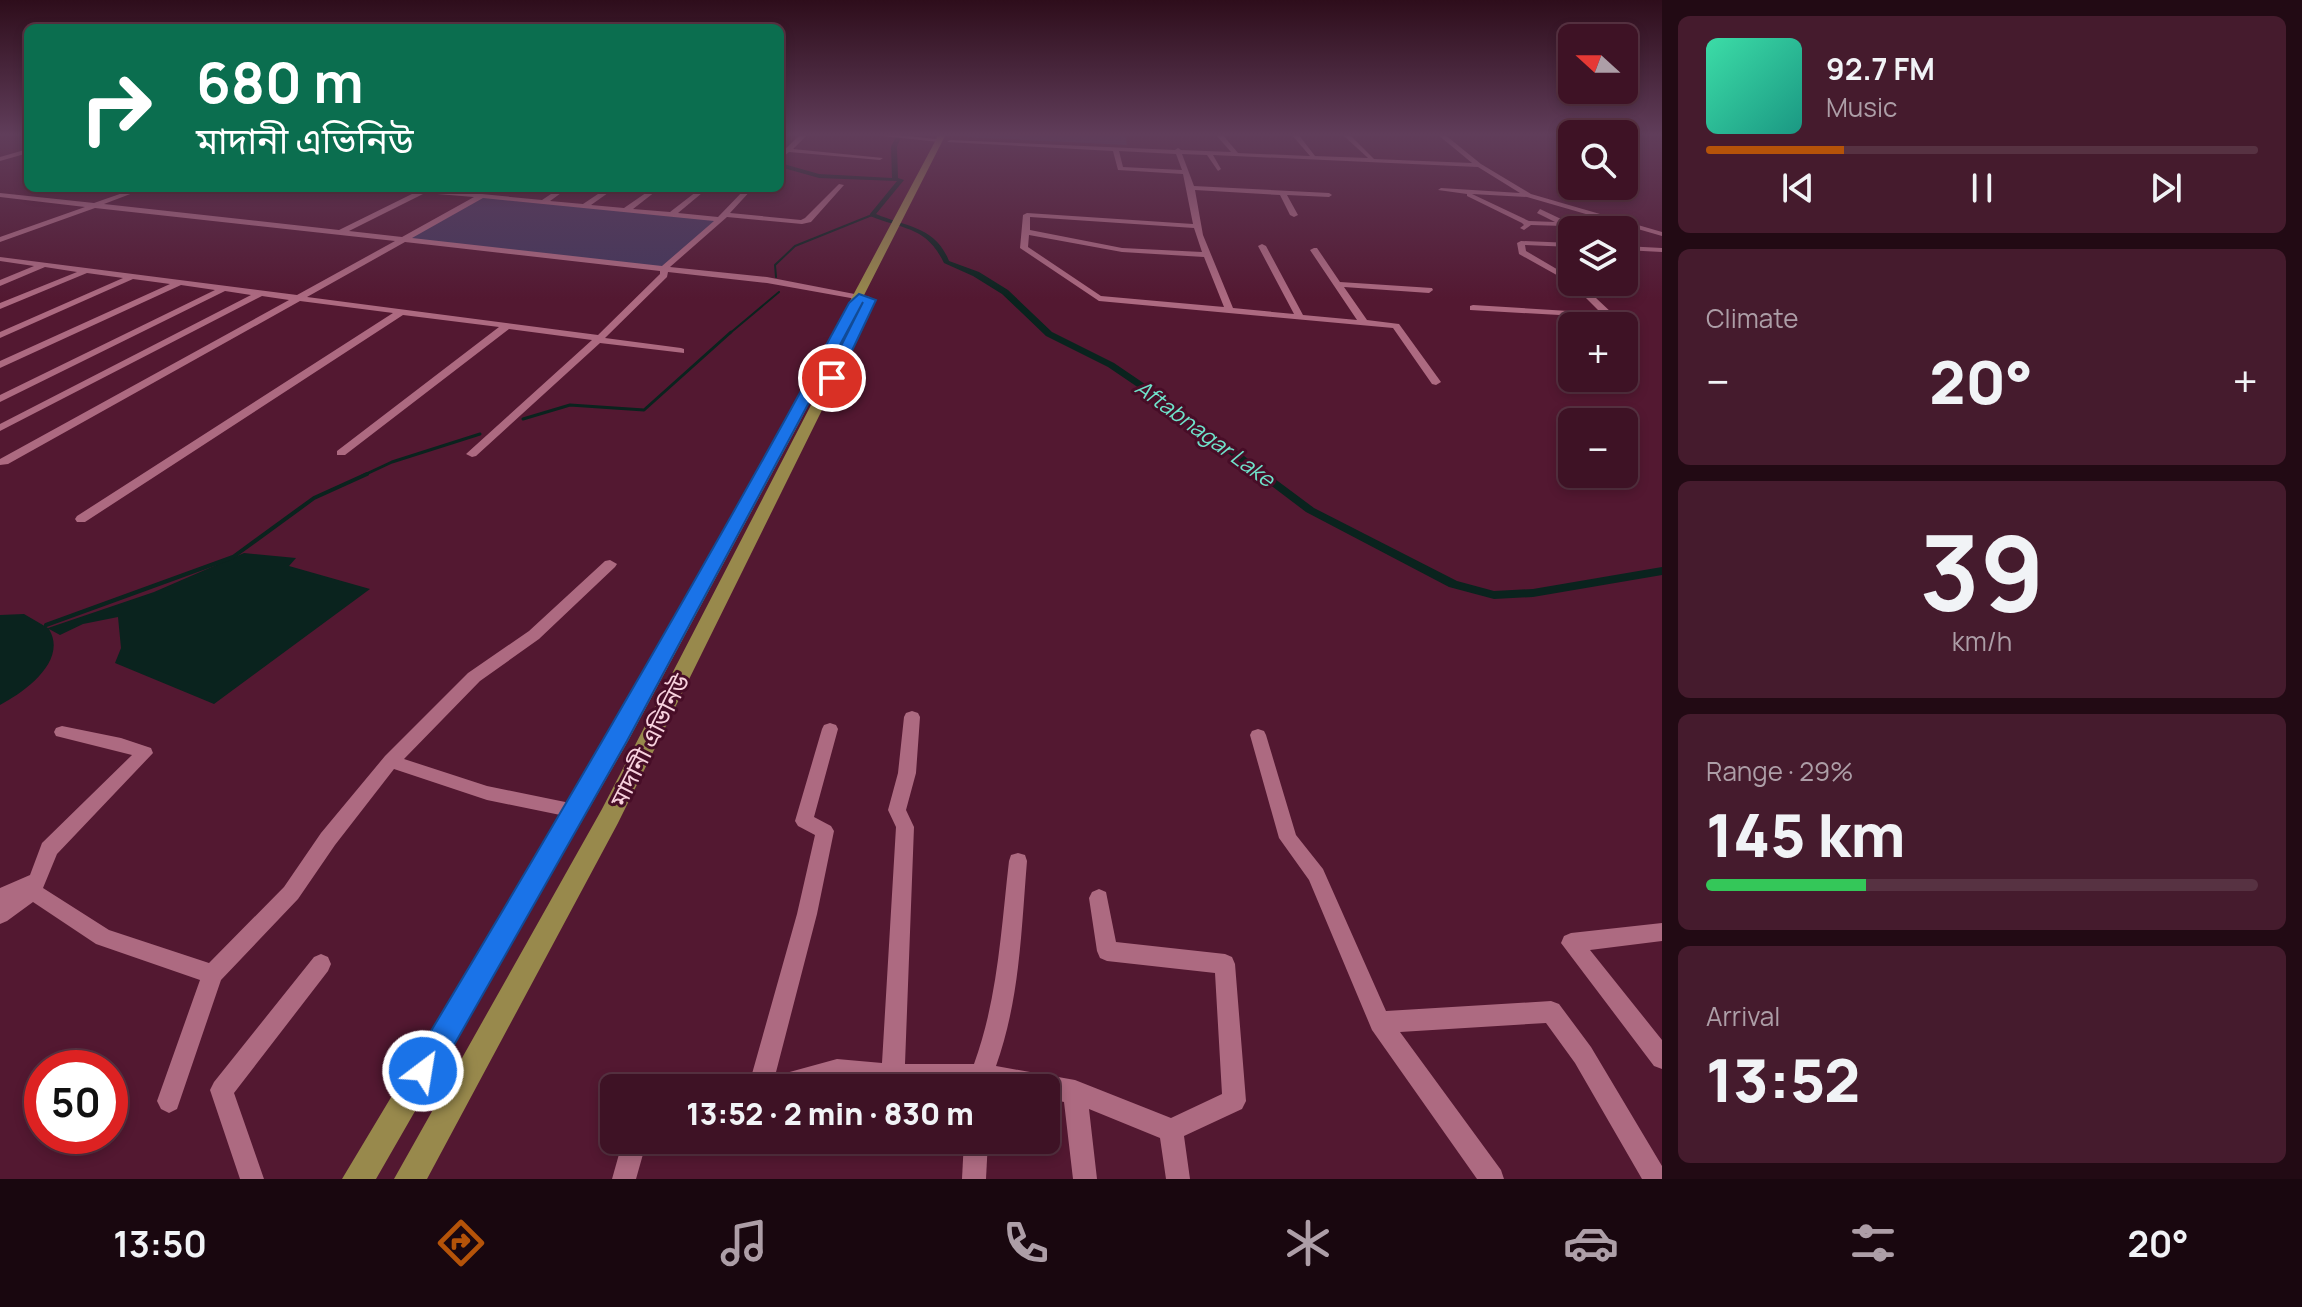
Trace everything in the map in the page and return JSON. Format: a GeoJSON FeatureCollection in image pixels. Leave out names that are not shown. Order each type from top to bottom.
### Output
{"type":"FeatureCollection","features":[{"type":"Feature","properties":{"kind":"main road","name":"মাদানী এভিনিউ"},"geometry":{"type":"LineString","coordinates":[[410,1179],[625,787],[812,401],[890,251],[897,226],[917,189]]}},
{"type":"Feature","properties":{"kind":"main road"},"geometry":{"type":"LineString","coordinates":[[897,226],[910,226]]}},
{"type":"Feature","properties":{"kind":"main road","name":"মাদানী এভিনিউ"},"geometry":{"type":"LineString","coordinates":[[358,1179],[812,401]]}},
{"type":"Feature","properties":{"kind":"main road"},"geometry":{"type":"LineString","coordinates":[[593,780],[625,787]]}},
{"type":"Feature","properties":{"kind":"street"},"geometry":{"type":"LineString","coordinates":[[446,192],[671,215],[802,222],[808,220],[837,189]]}},
{"type":"Feature","properties":{"kind":"street"},"geometry":{"type":"LineString","coordinates":[[1191,189],[1197,226],[1229,309]]}},
{"type":"Feature","properties":{"kind":"street"},"geometry":{"type":"LineString","coordinates":[[1214,189],[1329,195]]}},
{"type":"Feature","properties":{"kind":"street"},"geometry":{"type":"LineString","coordinates":[[1519,189],[1529,195]]}},
{"type":"Feature","properties":{"kind":"street"},"geometry":{"type":"LineString","coordinates":[[1441,190],[1529,195],[1600,216]]}},
{"type":"Feature","properties":{"kind":"street"},"geometry":{"type":"LineString","coordinates":[[0,240],[132,192]]}},
{"type":"Feature","properties":{"kind":"street"},"geometry":{"type":"LineString","coordinates":[[341,232],[420,192]]}},
{"type":"Feature","properties":{"kind":"street"},"geometry":{"type":"LineString","coordinates":[[460,194],[464,192]]}},
{"type":"Feature","properties":{"kind":"street"},"geometry":{"type":"LineString","coordinates":[[502,198],[512,192]]}},
{"type":"Feature","properties":{"kind":"street"},"geometry":{"type":"LineString","coordinates":[[542,202],[558,192]]}},
{"type":"Feature","properties":{"kind":"street"},"geometry":{"type":"LineString","coordinates":[[584,206],[606,192]]}},
{"type":"Feature","properties":{"kind":"street"},"geometry":{"type":"LineString","coordinates":[[626,210],[651,192]]}},
{"type":"Feature","properties":{"kind":"street"},"geometry":{"type":"LineString","coordinates":[[671,215],[700,192]]}},
{"type":"Feature","properties":{"kind":"street"},"geometry":{"type":"LineString","coordinates":[[472,454],[598,339],[746,192]]}},
{"type":"Feature","properties":{"kind":"street"},"geometry":{"type":"LineString","coordinates":[[1282,192],[1294,215]]}},
{"type":"Feature","properties":{"kind":"street"},"geometry":{"type":"LineString","coordinates":[[1466,192],[1524,227],[1558,224]]}},
{"type":"Feature","properties":{"kind":"street"},"geometry":{"type":"LineString","coordinates":[[4,462],[482,196]]}},
{"type":"Feature","properties":{"kind":"street"},"geometry":{"type":"LineString","coordinates":[[0,197],[341,232],[399,242]]}},
{"type":"Feature","properties":{"kind":"street"},"geometry":{"type":"LineString","coordinates":[[0,197],[86,209],[785,282],[863,302]]}},
{"type":"Feature","properties":{"kind":"street"},"geometry":{"type":"LineString","coordinates":[[1540,211],[1558,220]]}},
{"type":"Feature","properties":{"kind":"street"},"geometry":{"type":"LineString","coordinates":[[1197,226],[1027,215],[1024,248],[1099,298],[1396,326],[1436,382]]}},
{"type":"Feature","properties":{"kind":"street"},"geometry":{"type":"LineString","coordinates":[[1638,227],[1662,234]]}},
{"type":"Feature","properties":{"kind":"street"},"geometry":{"type":"LineString","coordinates":[[1026,232],[1122,250],[1207,255]]}},
{"type":"Feature","properties":{"kind":"street"},"geometry":{"type":"LineString","coordinates":[[1558,244],[1521,243],[1522,252],[1558,273]]}},
{"type":"Feature","properties":{"kind":"street"},"geometry":{"type":"LineString","coordinates":[[1262,246],[1300,317]]}},
{"type":"Feature","properties":{"kind":"street"},"geometry":{"type":"LineString","coordinates":[[1638,249],[1662,250]]}},
{"type":"Feature","properties":{"kind":"street"},"geometry":{"type":"LineString","coordinates":[[1649,249],[1662,256]]}},
{"type":"Feature","properties":{"kind":"street"},"geometry":{"type":"LineString","coordinates":[[1314,250],[1364,323]]}},
{"type":"Feature","properties":{"kind":"street"},"geometry":{"type":"LineString","coordinates":[[1,260],[681,351]]}},
{"type":"Feature","properties":{"kind":"street"},"geometry":{"type":"LineString","coordinates":[[0,283],[45,265]]}},
{"type":"Feature","properties":{"kind":"street"},"geometry":{"type":"LineString","coordinates":[[0,306],[87,271]]}},
{"type":"Feature","properties":{"kind":"street"},"geometry":{"type":"LineString","coordinates":[[0,335],[132,277]]}},
{"type":"Feature","properties":{"kind":"street"},"geometry":{"type":"LineString","coordinates":[[0,365],[179,283]]}},
{"type":"Feature","properties":{"kind":"street"},"geometry":{"type":"LineString","coordinates":[[1337,284],[1429,290]]}},
{"type":"Feature","properties":{"kind":"street"},"geometry":{"type":"LineString","coordinates":[[0,399],[224,289]]}},
{"type":"Feature","properties":{"kind":"street"},"geometry":{"type":"LineString","coordinates":[[0,428],[259,293]]}},
{"type":"Feature","properties":{"kind":"street"},"geometry":{"type":"LineString","coordinates":[[1473,308],[1610,316],[1588,296]]}},
{"type":"Feature","properties":{"kind":"street"},"geometry":{"type":"LineString","coordinates":[[81,519],[401,312]]}},
{"type":"Feature","properties":{"kind":"street"},"geometry":{"type":"LineString","coordinates":[[341,453],[507,326]]}},
{"type":"Feature","properties":{"kind":"street"},"geometry":{"type":"LineString","coordinates":[[169,1101],[212,974],[291,893],[328,839],[391,761],[474,677],[534,635],[610,564]]}},
{"type":"Feature","properties":{"kind":"street"},"geometry":{"type":"LineString","coordinates":[[893,1074],[905,827],[897,810],[907,773],[912,717]]}},
{"type":"Feature","properties":{"kind":"street"},"geometry":{"type":"LineString","coordinates":[[764,1074],[807,914],[825,831],[804,821],[830,729]]}},
{"type":"Feature","properties":{"kind":"street"},"geometry":{"type":"LineString","coordinates":[[0,915],[35,886],[49,849],[145,753],[121,744],[62,732]]}},
{"type":"Feature","properties":{"kind":"street"},"geometry":{"type":"LineString","coordinates":[[1258,735],[1288,838],[1316,875],[1380,1022],[1492,1179]]}},
{"type":"Feature","properties":{"kind":"street"},"geometry":{"type":"LineString","coordinates":[[391,761],[487,793],[575,811]]}},
{"type":"Feature","properties":{"kind":"street"},"geometry":{"type":"LineString","coordinates":[[983,1074],[997,1031],[1006,987],[1018,861]]}},
{"type":"Feature","properties":{"kind":"street"},"geometry":{"type":"LineString","coordinates":[[35,886],[103,937],[212,974]]}},
{"type":"Feature","properties":{"kind":"street"},"geometry":{"type":"LineString","coordinates":[[0,897],[35,886]]}},
{"type":"Feature","properties":{"kind":"street"},"geometry":{"type":"LineString","coordinates":[[1060,1090],[1075,1092],[1171,1130],[1234,1101],[1225,964],[1107,951],[1099,898]]}},
{"type":"Feature","properties":{"kind":"street"},"geometry":{"type":"LineString","coordinates":[[1662,932],[1571,943],[1662,1058]]}},
{"type":"Feature","properties":{"kind":"street"},"geometry":{"type":"LineString","coordinates":[[252,1179],[222,1090],[321,964]]}},
{"type":"Feature","properties":{"kind":"street"},"geometry":{"type":"LineString","coordinates":[[1380,1022],[1551,1012],[1583,1055],[1656,1179]]}},
{"type":"Feature","properties":{"kind":"street"},"geometry":{"type":"LineString","coordinates":[[823,1074],[837,1070],[882,1074]]}},
{"type":"Feature","properties":{"kind":"street"},"geometry":{"type":"LineString","coordinates":[[1075,1092],[1085,1179]]}},
{"type":"Feature","properties":{"kind":"street"},"geometry":{"type":"LineString","coordinates":[[1171,1130],[1178,1179]]}},
{"type":"Feature","properties":{"kind":"street"},"geometry":{"type":"LineString","coordinates":[[624,1179],[631,1154]]}},
{"type":"Feature","properties":{"kind":"street"},"geometry":{"type":"LineString","coordinates":[[974,1179],[975,1154]]}},
{"type":"Feature","properties":{"kind":"shaded area"},"geometry":{"type":"Polygon","coordinates":[[[482,196],[718,219],[664,268],[404,239],[482,196]]]}},
{"type":"Feature","properties":{"kind":"shaded area"},"geometry":{"type":"Polygon","coordinates":[[[244,553],[296,558],[289,566],[370,589],[214,704],[115,663],[121,648],[118,617],[83,624],[60,635],[49,629],[53,653],[48,664],[32,684],[0,705],[0,615],[24,614],[48,628],[154,592],[244,553]]]}},
{"type":"Feature","properties":{"kind":"waterway","name":"Aftabnagar Lake"},"geometry":{"type":"LineString","coordinates":[[894,189],[872,215],[916,230],[935,241],[946,262],[976,274],[1005,292],[1049,334],[1111,365],[1310,510],[1453,584],[1494,595],[1533,593],[1662,571]]}},
{"type":"Feature","properties":{"kind":"waterway"},"geometry":{"type":"LineString","coordinates":[[776,277],[775,265],[795,246],[872,215]]}},
{"type":"Feature","properties":{"kind":"waterway"},"geometry":{"type":"LineString","coordinates":[[729,334],[779,292]]}},
{"type":"Feature","properties":{"kind":"waterway"},"geometry":{"type":"LineString","coordinates":[[523,419],[570,405],[644,410],[731,332]]}},
{"type":"Feature","properties":{"kind":"waterway"},"geometry":{"type":"LineString","coordinates":[[362,476],[392,462],[480,434]]}},
{"type":"Feature","properties":{"kind":"waterway"},"geometry":{"type":"LineString","coordinates":[[46,625],[233,557],[314,498],[367,474]]}},
{"type":"Feature","properties":{"kind":"route"},"geometry":{"type":"LineString","coordinates":[[423,1071],[620,735],[763,478],[855,303],[859,297],[870,300],[832,378]]}}]}
